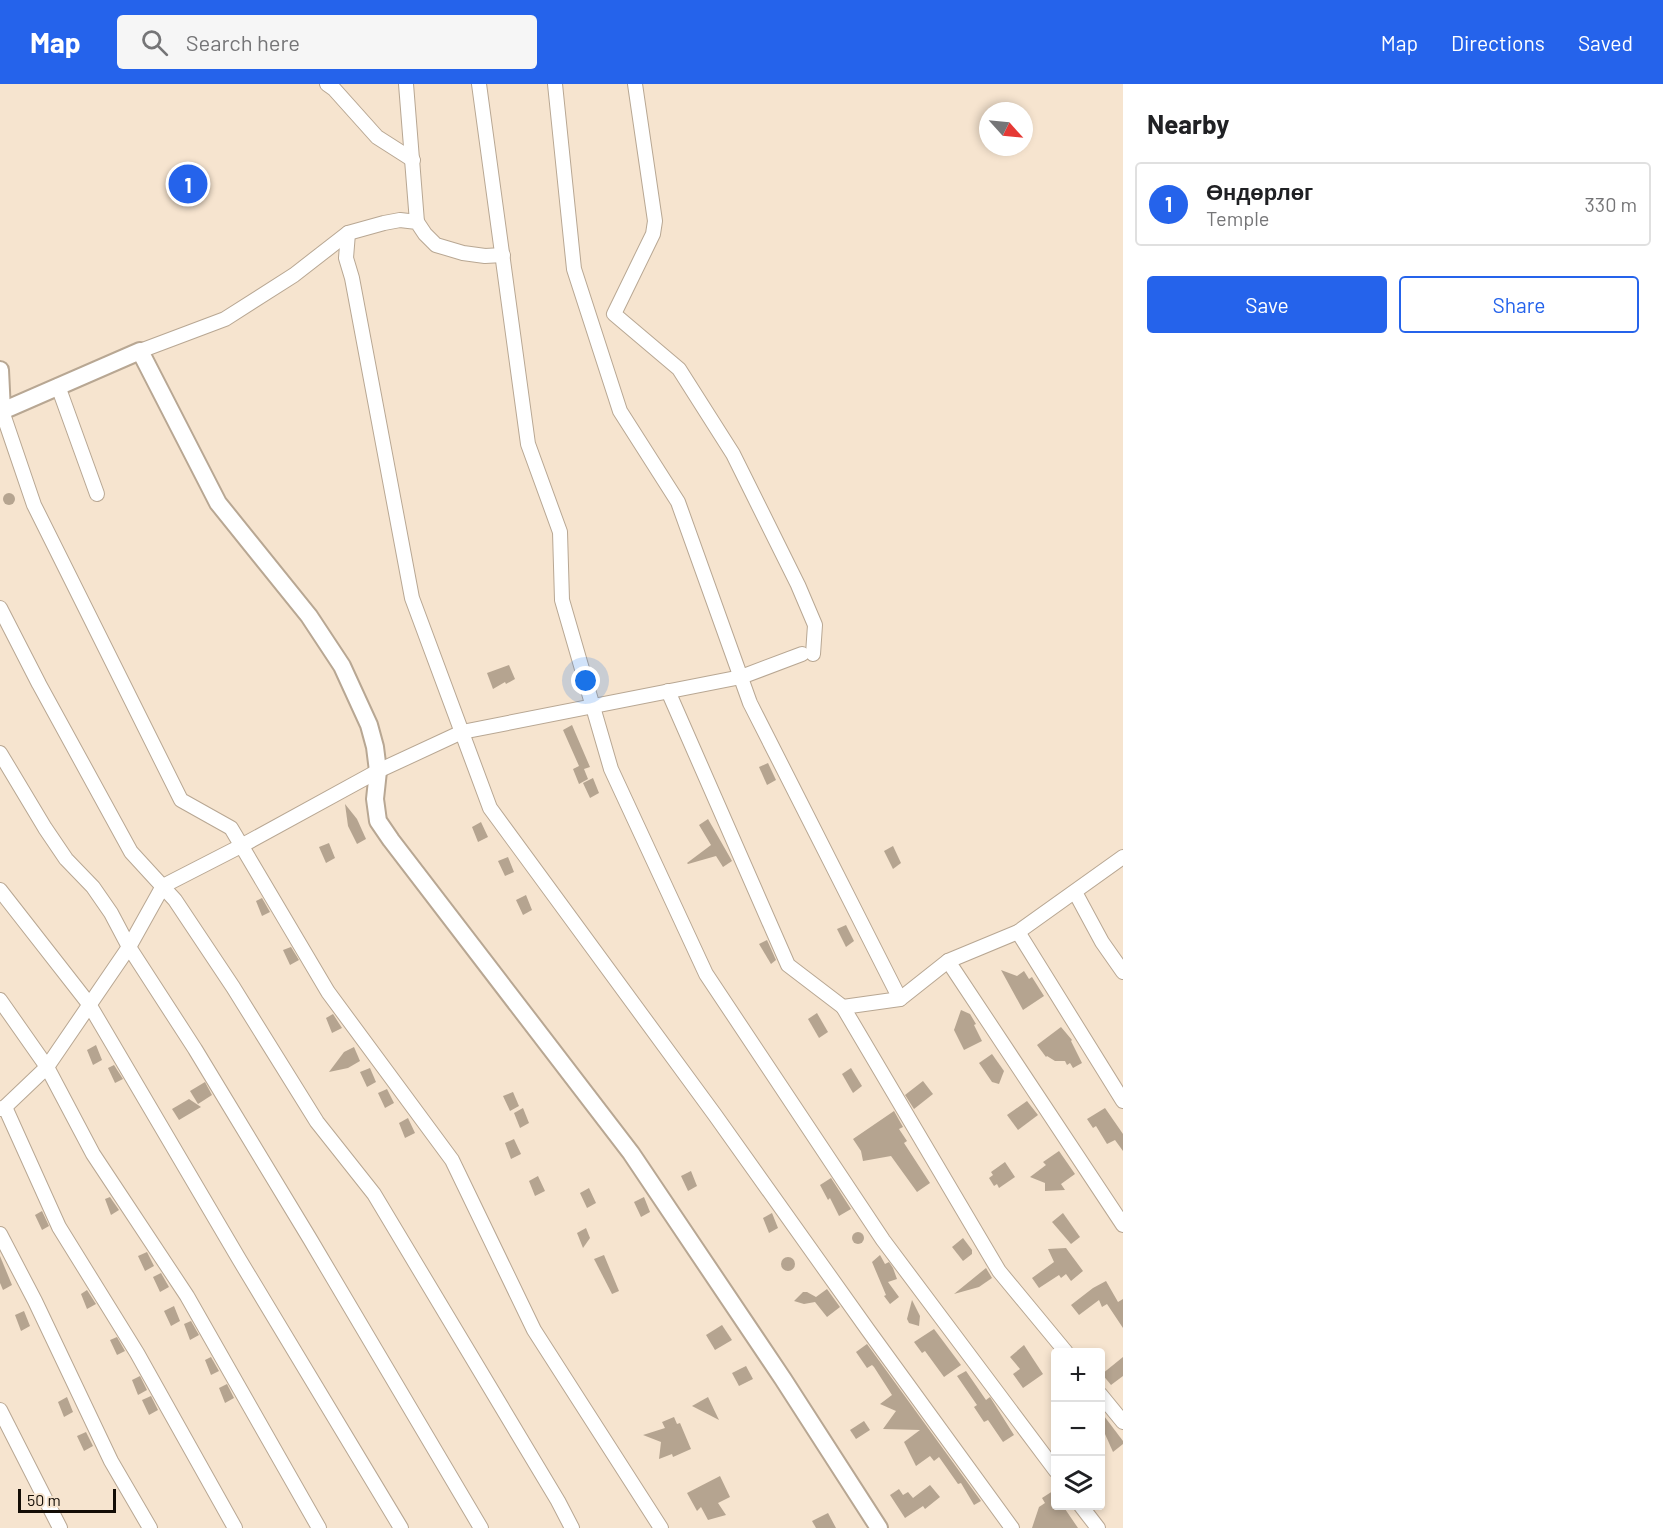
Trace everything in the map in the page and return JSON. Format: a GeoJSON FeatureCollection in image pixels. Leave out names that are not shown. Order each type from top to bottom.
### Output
{"type":"FeatureCollection","features":[{"type":"Feature","properties":{"kind":"street"},"geometry":{"type":"LineString","coordinates":[[327,84],[377,137],[413,160]]}},
{"type":"Feature","properties":{"kind":"street"},"geometry":{"type":"LineString","coordinates":[[406,84],[417,222],[436,245],[463,253],[485,256],[503,255]]}},
{"type":"Feature","properties":{"kind":"street"},"geometry":{"type":"LineString","coordinates":[[479,84],[528,444],[560,532],[562,600],[611,769],[706,974],[884,1240],[1051,1464]]}},
{"type":"Feature","properties":{"kind":"street"},"geometry":{"type":"LineString","coordinates":[[555,84],[574,268],[620,411],[678,502],[750,703],[900,999]]}},
{"type":"Feature","properties":{"kind":"street"},"geometry":{"type":"LineString","coordinates":[[235,1528],[137,1353],[59,1227],[2,1108],[47,1067],[129,946],[163,886],[378,771],[462,732],[741,677],[808,654],[815,625],[798,585],[733,454],[679,369],[614,314],[653,234],[655,220],[635,84]]}},
{"type":"Feature","properties":{"kind":"street"},"geometry":{"type":"LineString","coordinates":[[1,412],[140,351],[225,319],[294,275],[348,233],[400,220],[417,222]]}},
{"type":"Feature","properties":{"kind":"street"},"geometry":{"type":"LineString","coordinates":[[348,233],[346,258],[352,278],[412,598],[490,808],[1012,1528]]}},
{"type":"Feature","properties":{"kind":"street"},"geometry":{"type":"LineString","coordinates":[[140,351],[218,503],[309,616],[342,666],[369,725],[375,747],[378,771],[375,799],[378,820],[630,1153],[783,1379],[879,1528]]}},
{"type":"Feature","properties":{"kind":"street"},"geometry":{"type":"LineString","coordinates":[[0,370],[1,412],[34,505],[181,800],[231,828],[328,992],[452,1160],[534,1330],[661,1528]]}},
{"type":"Feature","properties":{"kind":"street"},"geometry":{"type":"LineString","coordinates":[[58,386],[97,494]]}},
{"type":"Feature","properties":{"kind":"street"},"geometry":{"type":"LineString","coordinates":[[0,608],[131,852],[175,900],[233,987],[317,1122],[374,1194],[572,1528]]}},
{"type":"Feature","properties":{"kind":"street"},"geometry":{"type":"LineString","coordinates":[[668,691],[788,965],[843,1007],[999,1271],[1062,1348]]}},
{"type":"Feature","properties":{"kind":"street"},"geometry":{"type":"LineString","coordinates":[[0,753],[66,859],[93,887],[111,913],[129,946],[310,1239],[481,1528]]}},
{"type":"Feature","properties":{"kind":"street"},"geometry":{"type":"LineString","coordinates":[[843,1007],[900,999],[948,961],[1018,932],[1123,857]]}},
{"type":"Feature","properties":{"kind":"street"},"geometry":{"type":"LineString","coordinates":[[0,890],[90,1004],[239,1259],[401,1528]]}},
{"type":"Feature","properties":{"kind":"street"},"geometry":{"type":"LineString","coordinates":[[1075,892],[1102,942],[1123,972]]}},
{"type":"Feature","properties":{"kind":"street"},"geometry":{"type":"LineString","coordinates":[[1018,932],[1123,1101]]}},
{"type":"Feature","properties":{"kind":"street"},"geometry":{"type":"LineString","coordinates":[[948,961],[1123,1225]]}},
{"type":"Feature","properties":{"kind":"street"},"geometry":{"type":"LineString","coordinates":[[0,1000],[47,1067],[93,1154],[187,1296],[319,1528]]}},
{"type":"Feature","properties":{"kind":"street"},"geometry":{"type":"LineString","coordinates":[[0,1234],[35,1301],[111,1461],[150,1528]]}},
{"type":"Feature","properties":{"kind":"street"},"geometry":{"type":"LineString","coordinates":[[1105,1399],[1123,1422]]}},
{"type":"Feature","properties":{"kind":"street"},"geometry":{"type":"LineString","coordinates":[[0,1410],[60,1528]]}},
{"type":"Feature","properties":{"kind":"street"},"geometry":{"type":"LineString","coordinates":[[1084,1510],[1098,1528]]}},
{"type":"Feature","properties":{"kind":"building"},"geometry":{"type":"Polygon","coordinates":[[[188,166],[200,171],[205,183],[200,195],[188,200],[176,195],[171,183],[176,171],[188,166]]]}},
{"type":"Feature","properties":{"kind":"building"},"geometry":{"type":"Polygon","coordinates":[[[11,493],[15,499],[11,505],[7,505],[3,497],[11,493]]]}},
{"type":"Feature","properties":{"kind":"building"},"geometry":{"type":"Polygon","coordinates":[[[509,665],[515,679],[493,689],[487,673],[509,665]]]}},
{"type":"Feature","properties":{"kind":"building"},"geometry":{"type":"Polygon","coordinates":[[[572,725],[590,767],[584,769],[588,779],[579,784],[573,769],[579,766],[563,730],[572,725]]]}},
{"type":"Feature","properties":{"kind":"building"},"geometry":{"type":"Polygon","coordinates":[[[768,763],[776,780],[767,785],[759,767],[768,763]]]}},
{"type":"Feature","properties":{"kind":"building"},"geometry":{"type":"Polygon","coordinates":[[[593,778],[599,793],[590,798],[583,783],[593,778]]]}},
{"type":"Feature","properties":{"kind":"building"},"geometry":{"type":"Polygon","coordinates":[[[345,804],[357,819],[366,839],[357,844],[348,826],[345,804]]]}},
{"type":"Feature","properties":{"kind":"building"},"geometry":{"type":"Polygon","coordinates":[[[708,819],[732,861],[723,867],[716,856],[687,863],[711,845],[699,825],[708,819]]]}},
{"type":"Feature","properties":{"kind":"building"},"geometry":{"type":"Polygon","coordinates":[[[481,822],[488,837],[478,842],[472,827],[481,822]]]}},
{"type":"Feature","properties":{"kind":"building"},"geometry":{"type":"Polygon","coordinates":[[[329,843],[335,858],[326,863],[319,847],[329,843]]]}},
{"type":"Feature","properties":{"kind":"building"},"geometry":{"type":"Polygon","coordinates":[[[893,846],[901,863],[893,869],[884,851],[893,846]]]}},
{"type":"Feature","properties":{"kind":"building"},"geometry":{"type":"Polygon","coordinates":[[[508,857],[514,872],[505,876],[498,861],[508,857]]]}},
{"type":"Feature","properties":{"kind":"building"},"geometry":{"type":"Polygon","coordinates":[[[526,895],[532,910],[523,915],[516,900],[526,895]]]}},
{"type":"Feature","properties":{"kind":"building"},"geometry":{"type":"Polygon","coordinates":[[[262,898],[270,912],[262,916],[256,901],[262,898]]]}},
{"type":"Feature","properties":{"kind":"building"},"geometry":{"type":"Polygon","coordinates":[[[846,925],[854,941],[846,947],[837,929],[846,925]]]}},
{"type":"Feature","properties":{"kind":"building"},"geometry":{"type":"Polygon","coordinates":[[[767,940],[776,960],[771,964],[759,944],[767,940]]]}},
{"type":"Feature","properties":{"kind":"building"},"geometry":{"type":"Polygon","coordinates":[[[291,947],[299,960],[290,965],[283,950],[291,947]]]}},
{"type":"Feature","properties":{"kind":"building"},"geometry":{"type":"Polygon","coordinates":[[[1001,970],[1017,976],[1024,971],[1029,979],[1032,977],[1044,996],[1023,1010],[1001,970]]]}},
{"type":"Feature","properties":{"kind":"building"},"geometry":{"type":"Polygon","coordinates":[[[961,1010],[970,1014],[982,1041],[964,1050],[954,1030],[961,1010]]]}},
{"type":"Feature","properties":{"kind":"building"},"geometry":{"type":"Polygon","coordinates":[[[817,1013],[828,1032],[819,1038],[808,1019],[817,1013]]]}},
{"type":"Feature","properties":{"kind":"building"},"geometry":{"type":"Polygon","coordinates":[[[333,1014],[342,1028],[332,1033],[326,1018],[333,1014]]]}},
{"type":"Feature","properties":{"kind":"building"},"geometry":{"type":"Polygon","coordinates":[[[1061,1027],[1072,1040],[1082,1063],[1073,1068],[1070,1063],[1067,1065],[1065,1061],[1055,1061],[1046,1057],[1037,1045],[1061,1027]]]}},
{"type":"Feature","properties":{"kind":"building"},"geometry":{"type":"Polygon","coordinates":[[[96,1045],[102,1060],[93,1065],[87,1050],[96,1045]]]}},
{"type":"Feature","properties":{"kind":"building"},"geometry":{"type":"Polygon","coordinates":[[[354,1047],[360,1061],[348,1068],[329,1072],[344,1052],[354,1047]]]}},
{"type":"Feature","properties":{"kind":"building"},"geometry":{"type":"Polygon","coordinates":[[[992,1054],[1004,1071],[999,1084],[992,1082],[979,1063],[992,1054]]]}},
{"type":"Feature","properties":{"kind":"building"},"geometry":{"type":"Polygon","coordinates":[[[114,1065],[123,1079],[115,1083],[108,1068],[114,1065]]]}},
{"type":"Feature","properties":{"kind":"building"},"geometry":{"type":"Polygon","coordinates":[[[370,1068],[376,1082],[367,1087],[360,1072],[370,1068]]]}},
{"type":"Feature","properties":{"kind":"building"},"geometry":{"type":"Polygon","coordinates":[[[851,1068],[862,1086],[853,1093],[842,1074],[851,1068]]]}},
{"type":"Feature","properties":{"kind":"building"},"geometry":{"type":"Polygon","coordinates":[[[923,1081],[933,1094],[914,1109],[905,1095],[923,1081]]]}},
{"type":"Feature","properties":{"kind":"building"},"geometry":{"type":"Polygon","coordinates":[[[205,1082],[212,1095],[198,1104],[190,1091],[205,1082]]]}},
{"type":"Feature","properties":{"kind":"building"},"geometry":{"type":"Polygon","coordinates":[[[387,1089],[394,1103],[385,1108],[378,1093],[387,1089]]]}},
{"type":"Feature","properties":{"kind":"building"},"geometry":{"type":"Polygon","coordinates":[[[513,1092],[519,1106],[510,1111],[503,1096],[513,1092]]]}},
{"type":"Feature","properties":{"kind":"building"},"geometry":{"type":"Polygon","coordinates":[[[189,1099],[201,1107],[179,1120],[172,1109],[189,1099]]]}},
{"type":"Feature","properties":{"kind":"building"},"geometry":{"type":"Polygon","coordinates":[[[1027,1101],[1038,1115],[1018,1130],[1007,1115],[1027,1101]]]}},
{"type":"Feature","properties":{"kind":"building"},"geometry":{"type":"Polygon","coordinates":[[[523,1108],[529,1123],[520,1128],[514,1113],[523,1108]]]}},
{"type":"Feature","properties":{"kind":"building"},"geometry":{"type":"Polygon","coordinates":[[[1105,1108],[1123,1134],[1123,1151],[1115,1140],[1107,1144],[1096,1126],[1093,1128],[1087,1119],[1105,1108]]]}},
{"type":"Feature","properties":{"kind":"building"},"geometry":{"type":"Polygon","coordinates":[[[894,1111],[903,1127],[899,1129],[907,1141],[904,1143],[930,1183],[917,1192],[891,1156],[863,1161],[861,1151],[853,1139],[894,1111]]]}},
{"type":"Feature","properties":{"kind":"building"},"geometry":{"type":"Polygon","coordinates":[[[408,1118],[415,1133],[405,1138],[399,1123],[408,1118]]]}},
{"type":"Feature","properties":{"kind":"building"},"geometry":{"type":"Polygon","coordinates":[[[514,1139],[521,1154],[511,1159],[505,1143],[514,1139]]]}},
{"type":"Feature","properties":{"kind":"building"},"geometry":{"type":"Polygon","coordinates":[[[1059,1151],[1075,1174],[1061,1184],[1065,1190],[1045,1191],[1045,1183],[1030,1177],[1046,1165],[1043,1162],[1059,1151]]]}},
{"type":"Feature","properties":{"kind":"building"},"geometry":{"type":"Polygon","coordinates":[[[1005,1162],[1015,1177],[999,1188],[997,1184],[994,1186],[989,1178],[993,1175],[991,1172],[1005,1162]]]}},
{"type":"Feature","properties":{"kind":"building"},"geometry":{"type":"Polygon","coordinates":[[[691,1171],[697,1186],[688,1191],[681,1176],[691,1171]]]}},
{"type":"Feature","properties":{"kind":"building"},"geometry":{"type":"Polygon","coordinates":[[[538,1176],[545,1191],[535,1196],[529,1181],[538,1176]]]}},
{"type":"Feature","properties":{"kind":"building"},"geometry":{"type":"Polygon","coordinates":[[[831,1178],[851,1209],[839,1216],[820,1185],[831,1178]]]}},
{"type":"Feature","properties":{"kind":"building"},"geometry":{"type":"Polygon","coordinates":[[[589,1188],[596,1203],[587,1208],[580,1193],[589,1188]]]}},
{"type":"Feature","properties":{"kind":"building"},"geometry":{"type":"Polygon","coordinates":[[[110,1197],[119,1210],[111,1215],[105,1199],[110,1197]]]}},
{"type":"Feature","properties":{"kind":"building"},"geometry":{"type":"Polygon","coordinates":[[[644,1197],[650,1212],[641,1217],[634,1202],[644,1197]]]}},
{"type":"Feature","properties":{"kind":"building"},"geometry":{"type":"Polygon","coordinates":[[[42,1211],[49,1226],[42,1230],[35,1215],[42,1211]]]}},
{"type":"Feature","properties":{"kind":"building"},"geometry":{"type":"Polygon","coordinates":[[[772,1213],[778,1228],[769,1233],[763,1218],[772,1213]]]}},
{"type":"Feature","properties":{"kind":"building"},"geometry":{"type":"Polygon","coordinates":[[[1063,1213],[1080,1237],[1071,1244],[1052,1222],[1063,1213]]]}},
{"type":"Feature","properties":{"kind":"building"},"geometry":{"type":"Polygon","coordinates":[[[586,1228],[590,1238],[583,1248],[577,1233],[586,1228]]]}},
{"type":"Feature","properties":{"kind":"building"},"geometry":{"type":"Polygon","coordinates":[[[860,1232],[864,1238],[860,1244],[856,1244],[852,1236],[860,1232]]]}},
{"type":"Feature","properties":{"kind":"building"},"geometry":{"type":"Polygon","coordinates":[[[963,1238],[972,1250],[972,1254],[963,1261],[952,1247],[963,1238]]]}},
{"type":"Feature","properties":{"kind":"building"},"geometry":{"type":"Polygon","coordinates":[[[1066,1248],[1083,1271],[1071,1281],[1066,1274],[1061,1278],[1059,1275],[1039,1288],[1032,1278],[1054,1262],[1048,1249],[1066,1248]]]}},
{"type":"Feature","properties":{"kind":"building"},"geometry":{"type":"Polygon","coordinates":[[[147,1252],[154,1266],[145,1271],[138,1256],[147,1252]]]}},
{"type":"Feature","properties":{"kind":"building"},"geometry":{"type":"Polygon","coordinates":[[[604,1255],[619,1291],[612,1294],[594,1259],[604,1255]]]}},
{"type":"Feature","properties":{"kind":"building"},"geometry":{"type":"Polygon","coordinates":[[[880,1255],[885,1264],[889,1262],[897,1279],[888,1282],[899,1297],[890,1304],[884,1296],[886,1295],[872,1262],[880,1255]]]}},
{"type":"Feature","properties":{"kind":"building"},"geometry":{"type":"Polygon","coordinates":[[[0,1256],[12,1285],[3,1290],[0,1283],[0,1256]]]}},
{"type":"Feature","properties":{"kind":"building"},"geometry":{"type":"Polygon","coordinates":[[[788,1257],[793,1259],[795,1264],[793,1269],[788,1271],[783,1269],[781,1264],[783,1259],[788,1257]]]}},
{"type":"Feature","properties":{"kind":"building"},"geometry":{"type":"Polygon","coordinates":[[[986,1268],[992,1278],[979,1287],[954,1294],[986,1268]]]}},
{"type":"Feature","properties":{"kind":"building"},"geometry":{"type":"Polygon","coordinates":[[[161,1273],[169,1287],[160,1292],[153,1277],[161,1273]]]}},
{"type":"Feature","properties":{"kind":"building"},"geometry":{"type":"Polygon","coordinates":[[[1106,1281],[1118,1302],[1123,1299],[1123,1328],[1107,1304],[1102,1307],[1099,1300],[1079,1315],[1071,1305],[1106,1281]]]}},
{"type":"Feature","properties":{"kind":"building"},"geometry":{"type":"Polygon","coordinates":[[[827,1289],[840,1307],[827,1317],[815,1302],[804,1304],[794,1301],[803,1292],[816,1297],[827,1289]]]}},
{"type":"Feature","properties":{"kind":"building"},"geometry":{"type":"Polygon","coordinates":[[[87,1290],[96,1304],[87,1309],[81,1294],[87,1290]]]}},
{"type":"Feature","properties":{"kind":"building"},"geometry":{"type":"Polygon","coordinates":[[[912,1300],[920,1316],[919,1326],[909,1323],[907,1319],[912,1300]]]}},
{"type":"Feature","properties":{"kind":"building"},"geometry":{"type":"Polygon","coordinates":[[[174,1306],[180,1321],[171,1326],[164,1311],[174,1306]]]}},
{"type":"Feature","properties":{"kind":"building"},"geometry":{"type":"Polygon","coordinates":[[[24,1311],[30,1326],[21,1331],[15,1315],[24,1311]]]}},
{"type":"Feature","properties":{"kind":"building"},"geometry":{"type":"Polygon","coordinates":[[[191,1321],[199,1335],[190,1340],[184,1324],[191,1321]]]}},
{"type":"Feature","properties":{"kind":"building"},"geometry":{"type":"Polygon","coordinates":[[[722,1325],[732,1340],[715,1350],[706,1335],[722,1325]]]}},
{"type":"Feature","properties":{"kind":"building"},"geometry":{"type":"Polygon","coordinates":[[[934,1329],[961,1365],[944,1377],[925,1351],[922,1353],[914,1342],[934,1329]]]}},
{"type":"Feature","properties":{"kind":"building"},"geometry":{"type":"Polygon","coordinates":[[[117,1337],[125,1351],[117,1355],[110,1340],[117,1337]]]}},
{"type":"Feature","properties":{"kind":"building"},"geometry":{"type":"Polygon","coordinates":[[[867,1344],[981,1501],[974,1505],[961,1483],[958,1484],[939,1457],[934,1461],[930,1456],[916,1466],[904,1442],[920,1430],[883,1429],[896,1411],[880,1404],[892,1395],[874,1367],[872,1365],[867,1368],[856,1352],[867,1344]]]}},
{"type":"Feature","properties":{"kind":"building"},"geometry":{"type":"Polygon","coordinates":[[[1024,1345],[1043,1374],[1023,1388],[1013,1374],[1020,1369],[1010,1357],[1024,1345]]]}},
{"type":"Feature","properties":{"kind":"building"},"geometry":{"type":"Polygon","coordinates":[[[211,1357],[219,1371],[211,1375],[205,1360],[211,1357]]]}},
{"type":"Feature","properties":{"kind":"building"},"geometry":{"type":"Polygon","coordinates":[[[1123,1357],[1123,1376],[1111,1385],[1105,1378],[1105,1372],[1123,1357]]]}},
{"type":"Feature","properties":{"kind":"building"},"geometry":{"type":"Polygon","coordinates":[[[746,1366],[753,1379],[739,1386],[732,1373],[746,1366]]]}},
{"type":"Feature","properties":{"kind":"building"},"geometry":{"type":"Polygon","coordinates":[[[966,1371],[986,1400],[990,1397],[1014,1435],[1003,1442],[988,1420],[984,1422],[974,1407],[977,1405],[957,1376],[966,1371]]]}},
{"type":"Feature","properties":{"kind":"building"},"geometry":{"type":"Polygon","coordinates":[[[140,1376],[147,1390],[138,1395],[132,1380],[140,1376]]]}},
{"type":"Feature","properties":{"kind":"building"},"geometry":{"type":"Polygon","coordinates":[[[227,1384],[234,1398],[225,1403],[219,1388],[227,1384]]]}},
{"type":"Feature","properties":{"kind":"building"},"geometry":{"type":"Polygon","coordinates":[[[151,1396],[158,1410],[149,1415],[142,1400],[151,1396]]]}},
{"type":"Feature","properties":{"kind":"building"},"geometry":{"type":"Polygon","coordinates":[[[67,1397],[73,1412],[64,1417],[58,1402],[67,1397]]]}},
{"type":"Feature","properties":{"kind":"building"},"geometry":{"type":"Polygon","coordinates":[[[708,1397],[719,1420],[692,1406],[708,1397]]]}},
{"type":"Feature","properties":{"kind":"building"},"geometry":{"type":"Polygon","coordinates":[[[674,1417],[677,1424],[680,1423],[691,1449],[673,1457],[672,1454],[659,1459],[661,1442],[643,1435],[665,1428],[662,1422],[674,1417]]]}},
{"type":"Feature","properties":{"kind":"building"},"geometry":{"type":"Polygon","coordinates":[[[1105,1417],[1123,1441],[1123,1444],[1113,1452],[1105,1434],[1105,1417]]]}},
{"type":"Feature","properties":{"kind":"building"},"geometry":{"type":"Polygon","coordinates":[[[864,1421],[870,1430],[856,1439],[850,1430],[864,1421]]]}},
{"type":"Feature","properties":{"kind":"building"},"geometry":{"type":"Polygon","coordinates":[[[86,1432],[93,1446],[84,1451],[77,1436],[86,1432]]]}},
{"type":"Feature","properties":{"kind":"building"},"geometry":{"type":"Polygon","coordinates":[[[720,1476],[730,1497],[718,1503],[726,1515],[708,1520],[701,1507],[697,1511],[687,1493],[720,1476]]]}},
{"type":"Feature","properties":{"kind":"building"},"geometry":{"type":"Polygon","coordinates":[[[930,1485],[940,1497],[925,1509],[923,1506],[905,1518],[890,1495],[899,1489],[903,1495],[908,1492],[913,1498],[930,1485]]]}},
{"type":"Feature","properties":{"kind":"building"},"geometry":{"type":"Polygon","coordinates":[[[1051,1492],[1051,1510],[1066,1510],[1078,1528],[1032,1528],[1039,1507],[1045,1503],[1042,1498],[1051,1492]]]}},
{"type":"Feature","properties":{"kind":"building"},"geometry":{"type":"Polygon","coordinates":[[[828,1513],[836,1528],[816,1528],[812,1521],[828,1513]]]}},
{"type":"Feature","properties":{"kind":"place","name":"Өндөрлөг"},"geometry":{"type":"Point","coordinates":[188,184]}}]}
